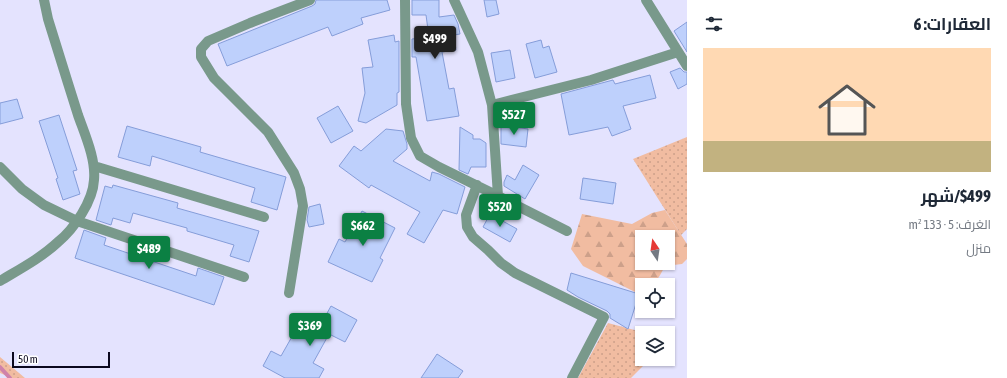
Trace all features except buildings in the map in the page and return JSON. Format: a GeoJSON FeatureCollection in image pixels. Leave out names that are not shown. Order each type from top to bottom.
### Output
{"type":"FeatureCollection","features":[{"type":"Feature","properties":{"kind":"street"},"geometry":{"type":"LineString","coordinates":[[0,281],[40,256],[60,241],[76,221],[92,194],[94,166],[48,20],[44,0]]}},
{"type":"Feature","properties":{"kind":"street"},"geometry":{"type":"LineString","coordinates":[[289,293],[303,206],[300,189],[294,174],[268,132],[214,78],[203,60],[201,53],[203,46],[208,41],[310,0]]}},
{"type":"Feature","properties":{"kind":"street"},"geometry":{"type":"LineString","coordinates":[[405,0],[406,104],[411,138],[420,156],[439,168],[567,231]]}},
{"type":"Feature","properties":{"kind":"street"},"geometry":{"type":"LineString","coordinates":[[454,0],[478,52],[492,105],[498,196]]}},
{"type":"Feature","properties":{"kind":"street"},"geometry":{"type":"LineString","coordinates":[[646,0],[687,66]]}},
{"type":"Feature","properties":{"kind":"street"},"geometry":{"type":"LineString","coordinates":[[492,105],[590,80],[678,52]]}},
{"type":"Feature","properties":{"kind":"street"},"geometry":{"type":"LineString","coordinates":[[94,166],[264,217]]}},
{"type":"Feature","properties":{"kind":"street"},"geometry":{"type":"LineString","coordinates":[[0,167],[22,189],[44,205],[76,221],[244,277]]}},
{"type":"Feature","properties":{"kind":"street"},"geometry":{"type":"LineString","coordinates":[[477,186],[466,215],[467,227],[473,237],[501,263],[511,270],[604,317],[572,378]]}},
{"type":"Feature","properties":{"kind":"green space"},"geometry":{"type":"Polygon","coordinates":[[[687,137],[687,229],[681,235],[633,159],[687,137]]]}},
{"type":"Feature","properties":{"kind":"green space"},"geometry":{"type":"Polygon","coordinates":[[[665,210],[687,244],[687,259],[682,264],[675,265],[675,230],[635,230],[635,270],[663,270],[658,278],[635,278],[635,292],[583,266],[571,249],[582,214],[632,224],[652,213],[665,210]]]}},
{"type":"Feature","properties":{"kind":"green space"},"geometry":{"type":"Polygon","coordinates":[[[608,323],[635,330],[635,366],[643,366],[631,378],[578,378],[608,323]]]}},
{"type":"Feature","properties":{"kind":"green space"},"geometry":{"type":"Polygon","coordinates":[[[0,357],[25,378],[12,378],[0,373],[0,357]]]}},
{"type":"Feature","properties":{"kind":"waterway"},"geometry":{"type":"LineString","coordinates":[[0,367],[10,378]]}}]}
